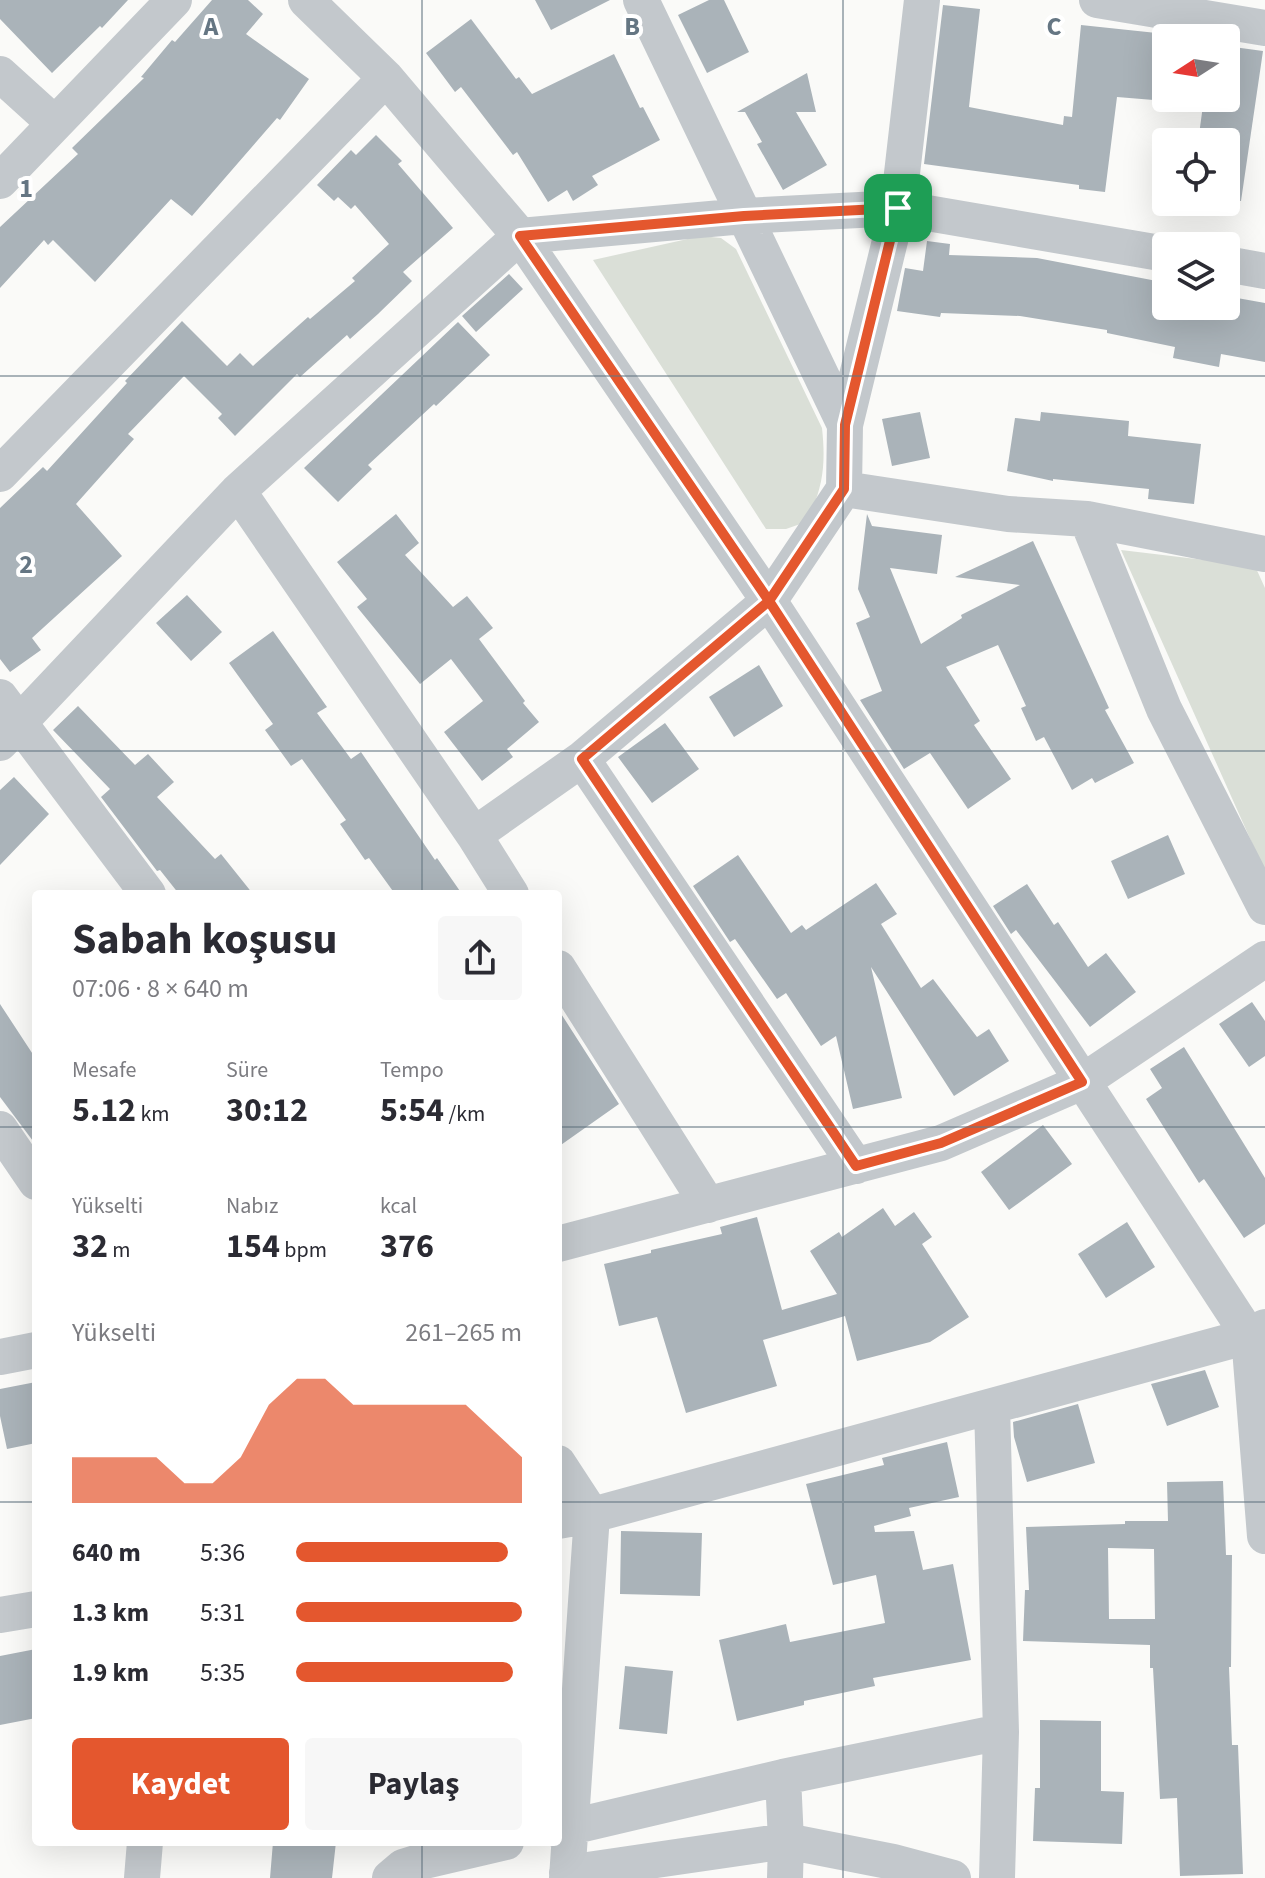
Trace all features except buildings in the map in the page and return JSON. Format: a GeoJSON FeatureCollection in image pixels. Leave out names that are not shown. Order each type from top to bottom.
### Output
{"type":"FeatureCollection","features":[{"type":"Feature","properties":{"kind":"street"},"geometry":{"type":"LineString","coordinates":[[0,181],[53,122],[174,0]]}},
{"type":"Feature","properties":{"kind":"street"},"geometry":{"type":"LineString","coordinates":[[306,0],[386,78],[520,236],[769,601],[1082,1082],[1257,1331],[1265,1533]]}},
{"type":"Feature","properties":{"kind":"street"},"geometry":{"type":"LineString","coordinates":[[641,0],[845,425]]}},
{"type":"Feature","properties":{"kind":"street"},"geometry":{"type":"LineString","coordinates":[[474,835],[582,759],[769,601],[844,489],[845,425],[898,208],[922,0]]}},
{"type":"Feature","properties":{"kind":"street"},"geometry":{"type":"LineString","coordinates":[[1097,0],[1265,28]]}},
{"type":"Feature","properties":{"kind":"street"},"geometry":{"type":"LineString","coordinates":[[0,74],[53,122]]}},
{"type":"Feature","properties":{"kind":"street"},"geometry":{"type":"LineString","coordinates":[[0,474],[386,78]]}},
{"type":"Feature","properties":{"kind":"street"},"geometry":{"type":"LineString","coordinates":[[145,890],[7,721],[238,491],[520,236],[744,216],[898,208],[1152,252]]}},
{"type":"Feature","properties":{"kind":"street"},"geometry":{"type":"LineString","coordinates":[[1240,267],[1265,271]]}},
{"type":"Feature","properties":{"kind":"street"},"geometry":{"type":"LineString","coordinates":[[844,489],[1008,514],[1087,519],[1265,554]]}},
{"type":"Feature","properties":{"kind":"street"},"geometry":{"type":"LineString","coordinates":[[238,491],[508,890]]}},
{"type":"Feature","properties":{"kind":"street"},"geometry":{"type":"LineString","coordinates":[[1087,519],[1164,709],[1265,907]]}},
{"type":"Feature","properties":{"kind":"street"},"geometry":{"type":"LineString","coordinates":[[582,759],[856,1166]]}},
{"type":"Feature","properties":{"kind":"street"},"geometry":{"type":"LineString","coordinates":[[562,1243],[941,1143],[1082,1082],[1265,959]]}},
{"type":"Feature","properties":{"kind":"street"},"geometry":{"type":"LineString","coordinates":[[562,974],[708,1205]]}},
{"type":"Feature","properties":{"kind":"street"},"geometry":{"type":"LineString","coordinates":[[1,1131],[32,1176]]}},
{"type":"Feature","properties":{"kind":"street"},"geometry":{"type":"LineString","coordinates":[[575,1518],[1257,1331]]}},
{"type":"Feature","properties":{"kind":"street"},"geometry":{"type":"LineString","coordinates":[[0,1357],[32,1351]]}},
{"type":"Feature","properties":{"kind":"street"},"geometry":{"type":"LineString","coordinates":[[992,1406],[1001,1732],[997,1878]]}},
{"type":"Feature","properties":{"kind":"street"},"geometry":{"type":"LineString","coordinates":[[562,1476],[575,1518],[565,1828],[567,1876],[786,1841],[893,1862],[953,1878]]}},
{"type":"Feature","properties":{"kind":"street"},"geometry":{"type":"LineString","coordinates":[[0,1615],[32,1610]]}},
{"type":"Feature","properties":{"kind":"street"},"geometry":{"type":"LineString","coordinates":[[565,1828],[783,1777],[1001,1732]]}},
{"type":"Feature","properties":{"kind":"street"},"geometry":{"type":"LineString","coordinates":[[783,1777],[785,1878]]}},
{"type":"Feature","properties":{"kind":"street"},"geometry":{"type":"LineString","coordinates":[[142,1878],[145,1846]]}},
{"type":"Feature","properties":{"kind":"street"},"geometry":{"type":"LineString","coordinates":[[390,1878],[403,1867],[489,1846]]}},
{"type":"Feature","properties":{"kind":"shaded area"},"geometry":{"type":"Polygon","coordinates":[[[701,236],[721,238],[736,249],[822,428],[824,454],[820,488],[806,522],[786,529],[766,529],[593,260],[701,236]]]}},
{"type":"Feature","properties":{"kind":"shaded area"},"geometry":{"type":"Polygon","coordinates":[[[1121,550],[1255,566],[1265,588],[1265,872],[1121,550]]]}},
{"type":"Feature","properties":{"kind":"route"},"geometry":{"type":"LineString","coordinates":[[898,208],[744,216],[520,236],[769,601],[1082,1082],[941,1143],[856,1166],[582,759],[769,601],[844,489],[845,425],[898,208]]}}]}
